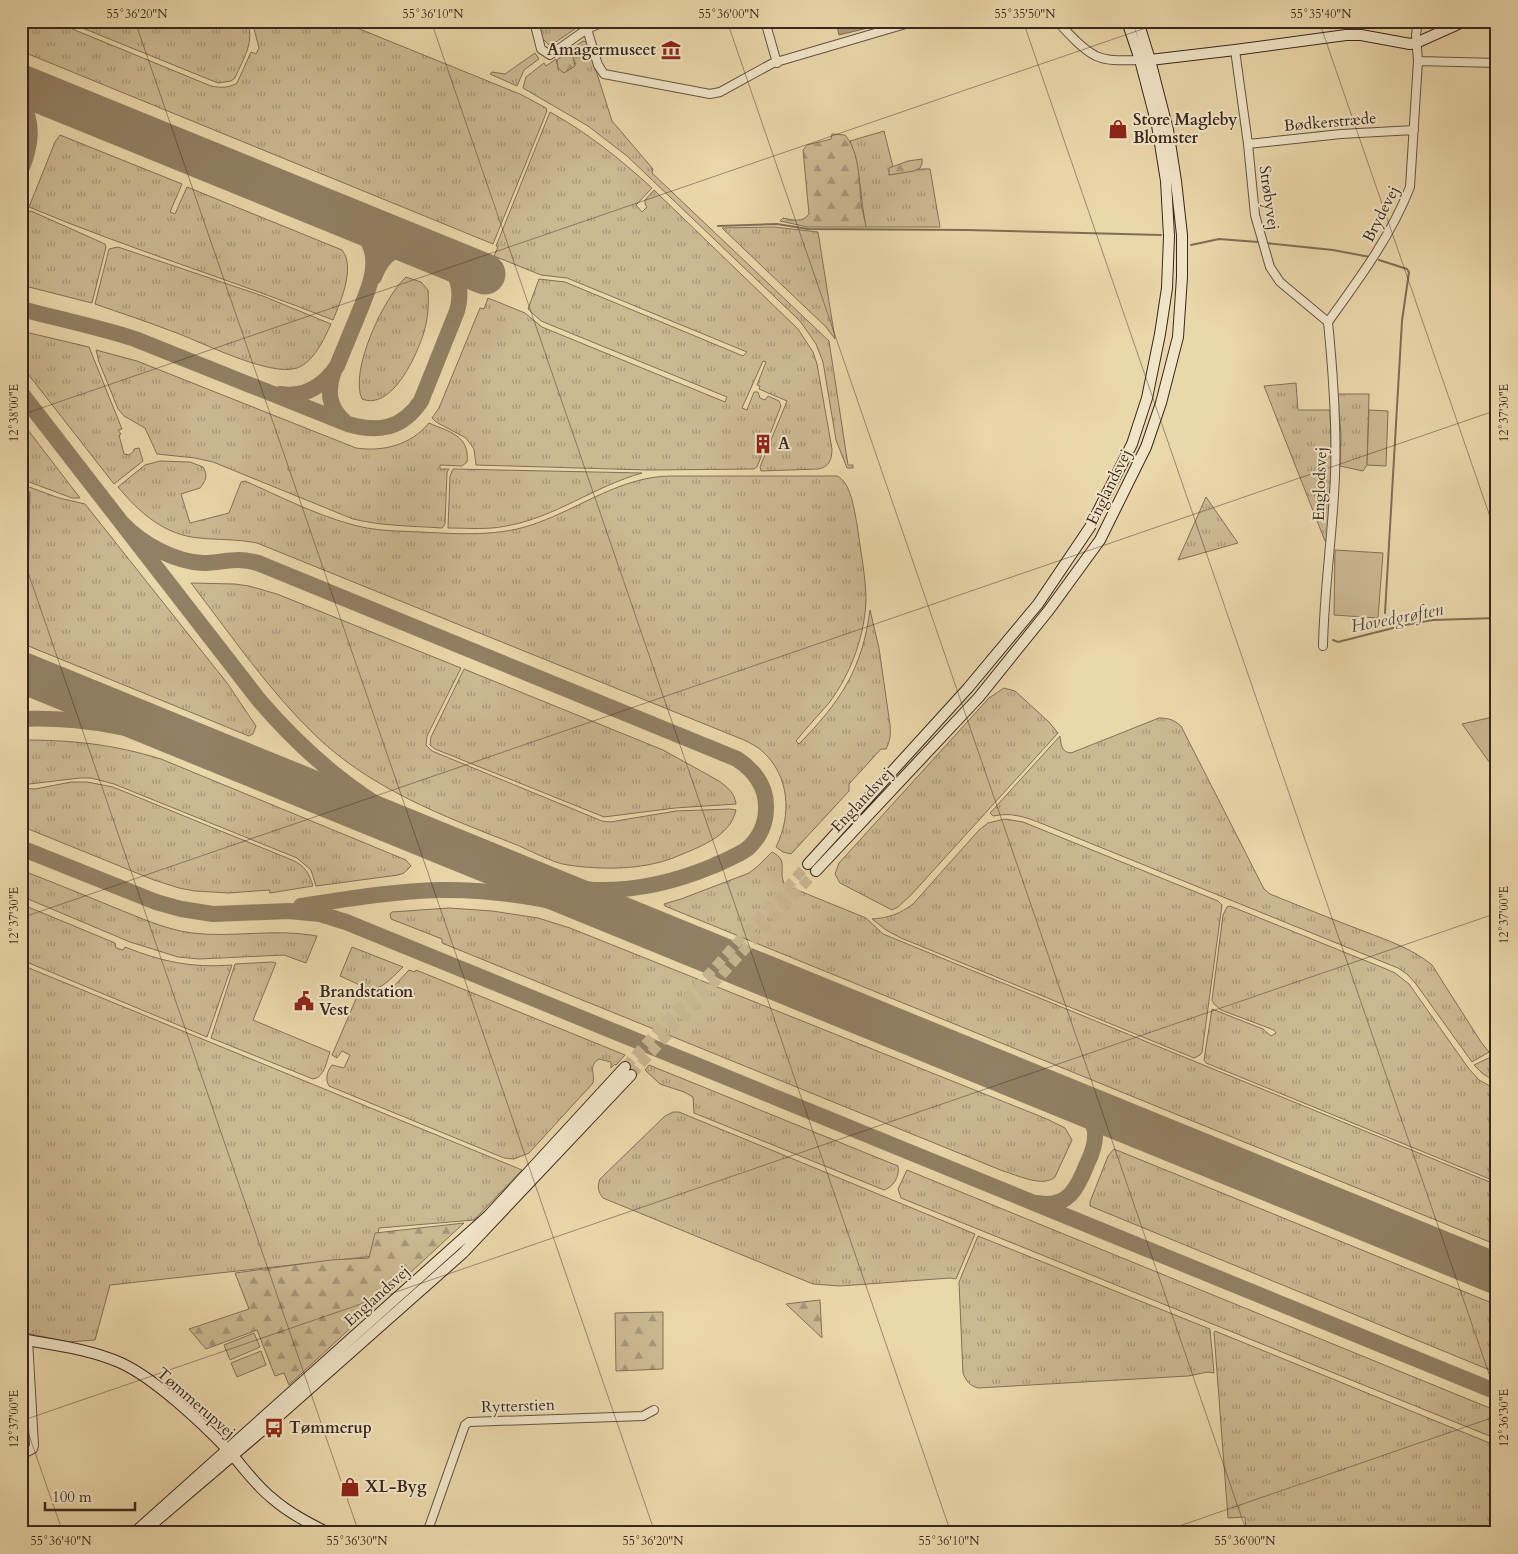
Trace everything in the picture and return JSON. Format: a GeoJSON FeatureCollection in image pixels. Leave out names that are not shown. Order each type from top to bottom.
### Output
{"type":"FeatureCollection","features":[{"type":"Feature","properties":{"kind":"main road","name":"Englandsvej"},"geometry":{"type":"LineString","coordinates":[[1127,21],[1145,60],[1168,130],[1182,235],[1182,277],[1178,337],[1161,403],[1146,447],[1100,540],[1049,610],[979,697],[812,868],[1038,604],[1090,527],[1132,444],[1146,398],[1160,334],[1167,288],[1169,236],[1166,181],[1160,142],[1145,60],[1138,21]]}},
{"type":"Feature","properties":{"kind":"main road"},"geometry":{"type":"LineString","coordinates":[[1145,60],[1346,35],[1372,37],[1402,44],[1416,43],[1465,21]]}},
{"type":"Feature","properties":{"kind":"main road","name":"Englandsvej"},"geometry":{"type":"LineString","coordinates":[[134,1533],[463,1253],[628,1071]]}},
{"type":"Feature","properties":{"kind":"main road","name":"Tømmerupvej"},"geometry":{"type":"LineString","coordinates":[[25,1339],[89,1352],[121,1363],[139,1373],[166,1393],[230,1453],[272,1499],[306,1522],[328,1533]]}},
{"type":"Feature","properties":{"kind":"main road","name":"Englandsvej"},"geometry":{"type":"LineString","coordinates":[[143,1533],[230,1453]]}},
{"type":"Feature","properties":{"kind":"street"},"geometry":{"type":"LineString","coordinates":[[534,21],[541,49],[550,54],[587,29],[606,21]]}},
{"type":"Feature","properties":{"kind":"street"},"geometry":{"type":"LineString","coordinates":[[765,21],[777,63]]}},
{"type":"Feature","properties":{"kind":"street"},"geometry":{"type":"LineString","coordinates":[[587,29],[598,65],[604,74],[710,94],[720,92],[793,56],[906,22],[916,21]]}},
{"type":"Feature","properties":{"kind":"street"},"geometry":{"type":"LineString","coordinates":[[1057,21],[1072,38],[1096,56],[1110,60],[1145,60]]}},
{"type":"Feature","properties":{"kind":"street","name":"Brydevej"},"geometry":{"type":"LineString","coordinates":[[1328,322],[1376,255],[1404,203],[1410,187],[1418,61],[1416,43],[1418,21]]}},
{"type":"Feature","properties":{"kind":"street","name":"Strøbyvej"},"geometry":{"type":"LineString","coordinates":[[1235,50],[1248,144],[1255,214],[1270,267],[1280,282],[1328,322]]}},
{"type":"Feature","properties":{"kind":"street"},"geometry":{"type":"LineString","coordinates":[[1418,61],[1497,63]]}},
{"type":"Feature","properties":{"kind":"street","name":"Bødkerstræde"},"geometry":{"type":"LineString","coordinates":[[1248,144],[1341,134],[1414,130]]}},
{"type":"Feature","properties":{"kind":"street","name":"Englodsvej"},"geometry":{"type":"LineString","coordinates":[[1323,646],[1335,472],[1334,381],[1328,322]]}},
{"type":"Feature","properties":{"kind":"street"},"geometry":{"type":"LineString","coordinates":[[21,1455],[32,1449],[34,1445],[25,1339]]}},
{"type":"Feature","properties":{"kind":"street","name":"Rytterstien"},"geometry":{"type":"LineString","coordinates":[[427,1533],[465,1425],[469,1422],[643,1416],[654,1410]]}},
{"type":"Feature","properties":{"kind":"green space"},"geometry":{"type":"Polygon","coordinates":[[[21,21],[53,21],[211,86],[222,87],[237,83],[251,52],[256,54],[259,48],[252,21],[340,21],[522,95],[546,108],[547,111],[493,244],[21,51],[21,21]]]}},
{"type":"Feature","properties":{"kind":"green space"},"geometry":{"type":"Polygon","coordinates":[[[65,21],[248,21],[250,37],[247,50],[235,78],[231,81],[218,83],[65,21]]]}},
{"type":"Feature","properties":{"kind":"green space"},"geometry":{"type":"Polygon","coordinates":[[[538,21],[581,21],[582,24],[550,46],[542,38],[538,21]]]}},
{"type":"Feature","properties":{"kind":"green space"},"geometry":{"type":"Polygon","coordinates":[[[583,41],[587,42],[612,121],[653,169],[652,173],[829,341],[848,465],[853,465],[853,468],[847,468],[836,440],[823,362],[816,344],[800,321],[627,156],[588,126],[523,88],[526,77],[544,63],[546,66],[556,59],[557,64],[576,64],[571,54],[567,52],[583,41]]]}},
{"type":"Feature","properties":{"kind":"green space"},"geometry":{"type":"Polygon","coordinates":[[[567,52],[573,57],[575,66],[564,73],[558,68],[557,60],[567,52]]]}},
{"type":"Feature","properties":{"kind":"green space"},"geometry":{"type":"Polygon","coordinates":[[[535,53],[539,59],[524,70],[517,86],[490,74],[492,72],[505,74],[535,53]]]}},
{"type":"Feature","properties":{"kind":"green space"},"geometry":{"type":"Polygon","coordinates":[[[550,112],[603,147],[652,188],[636,205],[642,212],[647,207],[645,200],[654,190],[798,329],[813,352],[817,364],[832,449],[827,465],[818,469],[761,471],[760,467],[787,401],[759,389],[760,386],[757,385],[766,362],[763,361],[742,408],[747,410],[754,392],[758,392],[760,398],[765,400],[768,396],[779,401],[781,406],[757,467],[754,469],[648,470],[476,465],[474,449],[466,438],[432,418],[439,408],[480,308],[484,309],[488,298],[525,313],[542,327],[725,402],[727,397],[541,321],[528,309],[539,279],[565,282],[743,356],[747,352],[567,278],[541,275],[494,256],[498,247],[496,246],[550,112]]]}},
{"type":"Feature","properties":{"kind":"green space"},"geometry":{"type":"Polygon","coordinates":[[[884,131],[893,167],[889,175],[930,169],[940,227],[866,227],[858,173],[850,141],[884,131]]]}},
{"type":"Feature","properties":{"kind":"green space"},"geometry":{"type":"Polygon","coordinates":[[[832,134],[845,135],[854,150],[866,227],[808,227],[780,221],[783,218],[801,220],[809,214],[803,150],[807,145],[831,139],[832,134]]]}},
{"type":"Feature","properties":{"kind":"green space"},"geometry":{"type":"Polygon","coordinates":[[[60,135],[182,184],[170,212],[175,214],[187,187],[342,250],[346,257],[347,275],[343,295],[333,320],[104,237],[29,207],[55,142],[60,135]]]}},
{"type":"Feature","properties":{"kind":"green space"},"geometry":{"type":"Polygon","coordinates":[[[922,159],[920,168],[914,171],[889,175],[889,168],[908,161],[922,159]]]}},
{"type":"Feature","properties":{"kind":"green space"},"geometry":{"type":"Polygon","coordinates":[[[31,211],[105,244],[106,247],[92,303],[21,285],[21,224],[27,212],[31,211]]]}},
{"type":"Feature","properties":{"kind":"green space"},"geometry":{"type":"Polygon","coordinates":[[[774,227],[818,232],[835,339],[826,327],[722,228],[774,227]]]}},
{"type":"Feature","properties":{"kind":"green space"},"geometry":{"type":"Polygon","coordinates":[[[118,247],[263,296],[331,324],[322,343],[313,355],[308,361],[297,368],[270,368],[236,357],[164,328],[95,304],[109,249],[118,247]]]}},
{"type":"Feature","properties":{"kind":"green space"},"geometry":{"type":"Polygon","coordinates":[[[406,277],[421,282],[428,290],[427,316],[421,342],[402,379],[393,389],[383,397],[373,401],[362,399],[359,387],[364,353],[379,317],[397,287],[406,277]]]}},
{"type":"Feature","properties":{"kind":"green space"},"geometry":{"type":"Polygon","coordinates":[[[21,331],[89,347],[122,429],[118,430],[121,434],[119,435],[124,454],[129,455],[134,449],[139,448],[143,461],[114,484],[21,365],[21,331]]]}},
{"type":"Feature","properties":{"kind":"green space"},"geometry":{"type":"Polygon","coordinates":[[[96,350],[137,361],[356,448],[386,448],[405,442],[422,431],[429,423],[451,432],[462,440],[467,453],[467,462],[462,466],[440,465],[440,469],[449,469],[447,472],[445,524],[442,528],[386,524],[353,519],[213,462],[157,454],[145,428],[124,416],[118,409],[96,350]]]}},
{"type":"Feature","properties":{"kind":"green space"},"geometry":{"type":"Polygon","coordinates":[[[1296,383],[1298,410],[1330,410],[1332,466],[1328,540],[1325,541],[1264,386],[1296,383]]]}},
{"type":"Feature","properties":{"kind":"green space"},"geometry":{"type":"Polygon","coordinates":[[[1337,394],[1369,394],[1367,465],[1363,471],[1340,466],[1341,434],[1337,394]]]}},
{"type":"Feature","properties":{"kind":"green space"},"geometry":{"type":"Polygon","coordinates":[[[1369,410],[1388,411],[1386,466],[1367,465],[1369,410]]]}},
{"type":"Feature","properties":{"kind":"green space"},"geometry":{"type":"Polygon","coordinates":[[[21,421],[80,498],[72,498],[21,479],[21,421]]]}},
{"type":"Feature","properties":{"kind":"green space"},"geometry":{"type":"Polygon","coordinates":[[[160,461],[190,462],[203,467],[205,470],[206,478],[200,488],[181,494],[190,523],[229,513],[241,482],[245,481],[310,510],[367,528],[480,534],[509,531],[537,523],[619,487],[654,477],[837,476],[842,479],[849,490],[857,524],[866,596],[863,624],[856,652],[837,692],[796,741],[799,744],[813,729],[847,684],[861,650],[870,610],[879,648],[890,725],[890,735],[886,749],[881,749],[849,784],[849,791],[791,854],[783,852],[776,847],[781,835],[786,809],[783,783],[771,760],[755,746],[257,543],[186,536],[164,527],[153,521],[118,487],[145,465],[160,461]]]}},
{"type":"Feature","properties":{"kind":"green space"},"geometry":{"type":"Polygon","coordinates":[[[453,469],[642,473],[524,522],[492,528],[448,528],[450,476],[453,469]]]}},
{"type":"Feature","properties":{"kind":"green space"},"geometry":{"type":"Polygon","coordinates":[[[21,484],[59,498],[85,504],[227,683],[256,726],[253,734],[249,736],[21,643],[21,484]]]}},
{"type":"Feature","properties":{"kind":"green space"},"geometry":{"type":"Polygon","coordinates":[[[1206,497],[1238,543],[1178,560],[1206,497]]]}},
{"type":"Feature","properties":{"kind":"green space"},"geometry":{"type":"Polygon","coordinates":[[[1335,550],[1383,553],[1378,618],[1334,615],[1335,550]]]}},
{"type":"Feature","properties":{"kind":"green space"},"geometry":{"type":"Polygon","coordinates":[[[191,583],[235,584],[277,594],[461,668],[427,736],[426,745],[432,751],[602,821],[610,822],[676,811],[730,809],[736,810],[733,820],[727,828],[711,841],[673,858],[648,865],[607,868],[581,867],[555,862],[434,811],[361,772],[317,737],[267,682],[191,583]]]}},
{"type":"Feature","properties":{"kind":"green space"},"geometry":{"type":"Polygon","coordinates":[[[464,669],[663,750],[719,781],[732,793],[736,804],[675,808],[604,817],[435,749],[430,745],[431,737],[464,669]]]}},
{"type":"Feature","properties":{"kind":"green space"},"geometry":{"type":"Polygon","coordinates":[[[1004,688],[1015,691],[1049,722],[1058,733],[898,907],[892,910],[840,883],[835,874],[839,863],[989,698],[1004,688]]]}},
{"type":"Feature","properties":{"kind":"green space"},"geometry":{"type":"Polygon","coordinates":[[[1497,716],[1497,773],[1462,724],[1497,716]]]}},
{"type":"Feature","properties":{"kind":"green space"},"geometry":{"type":"Polygon","coordinates":[[[1159,718],[1166,718],[1181,726],[1264,889],[1270,894],[1400,946],[1425,959],[1432,965],[1489,1052],[1472,1062],[1416,984],[1398,968],[1036,821],[1012,815],[993,816],[990,813],[1060,736],[1063,749],[1071,753],[1159,718]]]}},
{"type":"Feature","properties":{"kind":"green space"},"geometry":{"type":"Polygon","coordinates":[[[21,740],[92,744],[161,759],[406,860],[411,866],[404,873],[398,875],[316,886],[311,870],[297,858],[114,784],[91,778],[80,778],[21,785],[21,740]]]}},
{"type":"Feature","properties":{"kind":"green space"},"geometry":{"type":"Polygon","coordinates":[[[71,782],[87,782],[113,787],[292,860],[306,870],[313,886],[270,893],[269,890],[229,893],[179,888],[154,880],[21,826],[21,788],[35,789],[71,782]]]}},
{"type":"Feature","properties":{"kind":"green space"},"geometry":{"type":"Polygon","coordinates":[[[1005,819],[1023,822],[1218,901],[1222,905],[1202,1052],[1200,1055],[1194,1058],[901,938],[886,930],[872,919],[894,915],[913,904],[979,830],[988,823],[1005,819]]]}},
{"type":"Feature","properties":{"kind":"green space"},"geometry":{"type":"Polygon","coordinates":[[[772,852],[777,855],[782,863],[782,875],[785,885],[866,918],[883,934],[1497,1185],[1497,1245],[664,904],[749,873],[772,852]]]}},
{"type":"Feature","properties":{"kind":"green space"},"geometry":{"type":"Polygon","coordinates":[[[21,870],[171,929],[208,934],[286,933],[317,936],[306,963],[284,955],[199,959],[178,957],[130,942],[21,896],[21,870]]]}},
{"type":"Feature","properties":{"kind":"green space"},"geometry":{"type":"Polygon","coordinates":[[[21,904],[115,943],[116,948],[123,950],[125,947],[152,957],[191,965],[232,965],[207,1037],[29,963],[21,962],[21,904]]]}},
{"type":"Feature","properties":{"kind":"green space"},"geometry":{"type":"Polygon","coordinates":[[[1230,906],[1386,969],[1395,973],[1409,984],[1469,1069],[1479,1080],[1497,1090],[1497,1182],[1206,1063],[1204,1060],[1212,1009],[1263,1029],[1271,1036],[1276,1033],[1274,1030],[1221,1010],[1212,1000],[1223,915],[1227,907],[1230,906]]]}},
{"type":"Feature","properties":{"kind":"green space"},"geometry":{"type":"Polygon","coordinates":[[[449,908],[492,911],[538,918],[570,928],[1047,1119],[1065,1128],[1072,1140],[1055,1177],[1044,1181],[1022,1178],[442,943],[442,939],[391,919],[390,914],[392,912],[449,908]]]}},
{"type":"Feature","properties":{"kind":"green space"},"geometry":{"type":"Polygon","coordinates":[[[352,947],[403,967],[380,987],[368,988],[340,976],[352,947]]]}},
{"type":"Feature","properties":{"kind":"green space"},"geometry":{"type":"Polygon","coordinates":[[[276,963],[253,1020],[330,1052],[323,1072],[317,1078],[313,1079],[211,1038],[235,964],[276,963]]]}},
{"type":"Feature","properties":{"kind":"green space"},"geometry":{"type":"Polygon","coordinates":[[[21,966],[522,1170],[474,1220],[379,1228],[374,1256],[110,1285],[95,1340],[68,1342],[21,1332],[21,966]]]}},
{"type":"Feature","properties":{"kind":"green space"},"geometry":{"type":"Polygon","coordinates":[[[409,970],[415,972],[416,970],[625,1055],[611,1068],[611,1062],[599,1059],[593,1067],[593,1083],[529,1153],[514,1159],[504,1158],[329,1086],[327,1078],[330,1067],[332,1065],[344,1068],[350,1055],[342,1051],[337,1058],[332,1055],[359,992],[367,995],[381,994],[393,987],[409,970]]]}},
{"type":"Feature","properties":{"kind":"green space"},"geometry":{"type":"Polygon","coordinates":[[[1497,1054],[1497,1083],[1474,1065],[1497,1054]]]}},
{"type":"Feature","properties":{"kind":"green space"},"geometry":{"type":"Polygon","coordinates":[[[649,1065],[898,1166],[897,1178],[893,1184],[884,1190],[694,1113],[693,1097],[660,1084],[645,1070],[649,1065]]]}},
{"type":"Feature","properties":{"kind":"green space"},"geometry":{"type":"Polygon","coordinates":[[[673,1112],[679,1112],[975,1234],[956,1279],[840,1286],[813,1284],[603,1198],[598,1189],[600,1179],[665,1116],[673,1112]]]}},
{"type":"Feature","properties":{"kind":"green space"},"geometry":{"type":"Polygon","coordinates":[[[1114,1149],[1497,1305],[1497,1373],[1090,1206],[1108,1156],[1114,1149]]]}},
{"type":"Feature","properties":{"kind":"green space"},"geometry":{"type":"Polygon","coordinates":[[[907,1170],[1497,1411],[1497,1439],[901,1198],[898,1189],[907,1170]]]}},
{"type":"Feature","properties":{"kind":"green space"},"geometry":{"type":"Polygon","coordinates":[[[464,1223],[289,1385],[284,1373],[275,1376],[257,1330],[206,1349],[189,1329],[249,1309],[235,1273],[331,1260],[369,1258],[375,1233],[464,1223]]]}},
{"type":"Feature","properties":{"kind":"green space"},"geometry":{"type":"Polygon","coordinates":[[[978,1236],[1210,1329],[1214,1373],[978,1388],[973,1386],[967,1381],[963,1373],[959,1282],[978,1236]]]}},
{"type":"Feature","properties":{"kind":"green space"},"geometry":{"type":"Polygon","coordinates":[[[820,1300],[822,1338],[786,1304],[820,1300]]]}},
{"type":"Feature","properties":{"kind":"green space"},"geometry":{"type":"Polygon","coordinates":[[[663,1312],[663,1369],[616,1371],[615,1313],[663,1312]]]}},
{"type":"Feature","properties":{"kind":"green space"},"geometry":{"type":"Polygon","coordinates":[[[1215,1331],[1497,1446],[1497,1533],[1246,1533],[1245,1517],[1228,1518],[1215,1331]]]}},
{"type":"Feature","properties":{"kind":"green space"},"geometry":{"type":"Polygon","coordinates":[[[254,1333],[260,1347],[230,1360],[224,1345],[254,1333]]]}},
{"type":"Feature","properties":{"kind":"green space"},"geometry":{"type":"Polygon","coordinates":[[[261,1351],[266,1365],[237,1377],[231,1363],[261,1351]]]}},
{"type":"Feature","properties":{"kind":"water"},"geometry":{"type":"Polygon","coordinates":[[[836,21],[867,21],[868,28],[839,35],[836,21]]]}},
{"type":"Feature","properties":{"kind":"water"},"geometry":{"type":"Polygon","coordinates":[[[21,491],[30,492],[28,584],[21,584],[21,491]]]}},
{"type":"Feature","properties":{"kind":"waterway"},"geometry":{"type":"LineString","coordinates":[[718,226],[777,224],[808,229],[967,230],[1161,235]]}},
{"type":"Feature","properties":{"kind":"waterway"},"geometry":{"type":"LineString","coordinates":[[1191,245],[1219,239],[1258,242]]}},
{"type":"Feature","properties":{"kind":"waterway"},"geometry":{"type":"LineString","coordinates":[[1266,243],[1333,250],[1370,257]]}},
{"type":"Feature","properties":{"kind":"waterway"},"geometry":{"type":"LineString","coordinates":[[1379,260],[1407,269],[1409,272],[1402,321],[1385,613]]}},
{"type":"Feature","properties":{"kind":"waterway","name":"Hovedgrøften"},"geometry":{"type":"LineString","coordinates":[[1333,640],[1338,642],[1433,620],[1497,618]]}},
{"type":"Feature","properties":{"kind":"taxiway"},"geometry":{"type":"LineString","coordinates":[[21,102],[30,127],[29,145],[21,170]]}},
{"type":"Feature","properties":{"kind":"taxiway"},"geometry":{"type":"LineString","coordinates":[[280,394],[289,395],[306,392],[320,384],[332,373],[337,366],[364,301],[372,275],[372,251],[367,239],[359,228],[346,217]]}},
{"type":"Feature","properties":{"kind":"taxiway"},"geometry":{"type":"LineString","coordinates":[[374,277],[382,261],[393,252],[406,248],[424,249]]}},
{"type":"Feature","properties":{"kind":"taxiway"},"geometry":{"type":"LineString","coordinates":[[21,309],[135,339],[348,424],[359,427],[380,428],[398,423],[406,418],[421,401],[457,311],[459,302],[457,279],[449,265],[436,254]]}},
{"type":"Feature","properties":{"kind":"taxiway"},"geometry":{"type":"LineString","coordinates":[[334,371],[330,385],[330,398],[335,410],[344,421]]}},
{"type":"Feature","properties":{"kind":"taxiway"},"geometry":{"type":"LineString","coordinates":[[21,393],[259,700],[281,725],[304,748],[351,787],[402,820],[460,851]]}},
{"type":"Feature","properties":{"kind":"taxiway"},"geometry":{"type":"LineString","coordinates":[[123,524],[149,545],[170,555],[192,562],[210,563],[243,560],[258,563],[737,759],[754,774],[762,787],[766,801],[765,820],[761,831],[751,845],[743,852],[684,877],[641,887],[595,890],[544,882],[514,873]]}},
{"type":"Feature","properties":{"kind":"taxiway"},"geometry":{"type":"LineString","coordinates":[[21,719],[92,722],[162,736],[208,748]]}},
{"type":"Feature","properties":{"kind":"taxiway"},"geometry":{"type":"LineString","coordinates":[[21,848],[156,902],[181,909],[213,914],[289,911],[320,914],[346,922],[1497,1392]]}},
{"type":"Feature","properties":{"kind":"taxiway"},"geometry":{"type":"LineString","coordinates":[[301,906],[405,892],[465,890],[563,903],[635,922]]}},
{"type":"Feature","properties":{"kind":"taxiway"},"geometry":{"type":"LineString","coordinates":[[1038,1203],[1057,1203],[1070,1194],[1080,1181],[1089,1160],[1094,1144],[1095,1131],[1091,1120],[1080,1104]]}},
{"type":"Feature","properties":{"kind":"runway"},"geometry":{"type":"LineString","coordinates":[[21,85],[485,274]]}},
{"type":"Feature","properties":{"kind":"runway"},"geometry":{"type":"LineString","coordinates":[[21,672],[1497,1274]]}},
{"type":"Feature","properties":{"kind":"tunnel"},"geometry":{"type":"LineString","coordinates":[[625,1067],[808,864]]}},
{"type":"Feature","properties":{"kind":"tunnel"},"geometry":{"type":"LineString","coordinates":[[631,1075],[816,871]]}},
{"type":"Feature","properties":{"kind":"place","name":"Amagermuseet"},"geometry":{"type":"Point","coordinates":[671,50]}},
{"type":"Feature","properties":{"kind":"place","name":"Store Magleby Blomster"},"geometry":{"type":"Point","coordinates":[1118,129]}},
{"type":"Feature","properties":{"kind":"place","name":"A"},"geometry":{"type":"Point","coordinates":[763,444]}},
{"type":"Feature","properties":{"kind":"place","name":"Brandstation Vest"},"geometry":{"type":"Point","coordinates":[304,1001]}},
{"type":"Feature","properties":{"kind":"place","name":"Tømmerup"},"geometry":{"type":"Point","coordinates":[274,1428]}},
{"type":"Feature","properties":{"kind":"place","name":"XL-Byg"},"geometry":{"type":"Point","coordinates":[350,1487]}}]}
